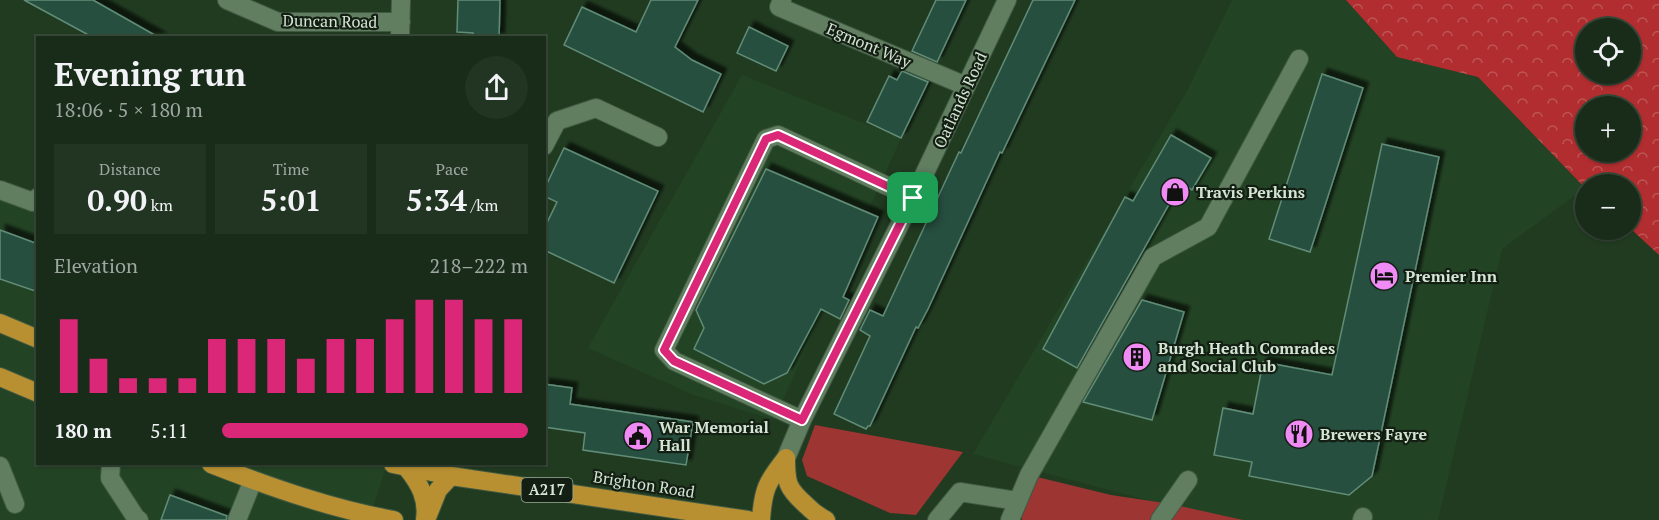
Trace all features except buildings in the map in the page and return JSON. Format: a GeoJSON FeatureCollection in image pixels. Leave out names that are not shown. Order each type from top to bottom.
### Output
{"type":"FeatureCollection","features":[{"type":"Feature","properties":{"kind":"highway"},"geometry":{"type":"LineString","coordinates":[[0,323],[36,338]]}},
{"type":"Feature","properties":{"kind":"highway"},"geometry":{"type":"LineString","coordinates":[[1,381],[36,392]]}},
{"type":"Feature","properties":{"kind":"highway"},"geometry":{"type":"LineString","coordinates":[[761,520],[762,497],[768,480],[786,458]]}},
{"type":"Feature","properties":{"kind":"highway"},"geometry":{"type":"LineString","coordinates":[[786,458],[786,476],[791,492],[819,517],[826,520]]}},
{"type":"Feature","properties":{"kind":"highway"},"geometry":{"type":"LineString","coordinates":[[214,465],[332,506],[394,520]]}},
{"type":"Feature","properties":{"kind":"highway"},"geometry":{"type":"LineString","coordinates":[[400,466],[418,480],[427,508],[426,520]]}},
{"type":"Feature","properties":{"kind":"highway","name":"Brighton Road"},"geometry":{"type":"LineString","coordinates":[[400,466],[451,476],[748,520]]}},
{"type":"Feature","properties":{"kind":"highway"},"geometry":{"type":"LineString","coordinates":[[426,520],[438,490],[451,476]]}},
{"type":"Feature","properties":{"kind":"highway"},"geometry":{"type":"LineString","coordinates":[[332,506],[346,520]]}},
{"type":"Feature","properties":{"kind":"street","name":"Duncan Road"},"geometry":{"type":"LineString","coordinates":[[227,0],[278,22],[401,30]]}},
{"type":"Feature","properties":{"kind":"street"},"geometry":{"type":"LineString","coordinates":[[401,0],[401,30]]}},
{"type":"Feature","properties":{"kind":"street","name":"Egmont Way"},"geometry":{"type":"LineString","coordinates":[[782,0],[779,7],[966,86]]}},
{"type":"Feature","properties":{"kind":"street","name":"Oatlands Road"},"geometry":{"type":"LineString","coordinates":[[786,458],[802,420],[913,198],[1007,0]]}},
{"type":"Feature","properties":{"kind":"street"},"geometry":{"type":"LineString","coordinates":[[1010,520],[1029,475],[1153,257],[1208,227],[1299,59]]}},
{"type":"Feature","properties":{"kind":"street"},"geometry":{"type":"LineString","coordinates":[[546,142],[557,121],[596,108],[658,137]]}},
{"type":"Feature","properties":{"kind":"street"},"geometry":{"type":"LineString","coordinates":[[802,420],[674,361],[664,350],[766,139],[778,135],[913,198]]}},
{"type":"Feature","properties":{"kind":"street"},"geometry":{"type":"LineString","coordinates":[[0,190],[33,202],[36,199]]}},
{"type":"Feature","properties":{"kind":"street"},"geometry":{"type":"LineString","coordinates":[[111,465],[110,478],[137,520]]}},
{"type":"Feature","properties":{"kind":"street"},"geometry":{"type":"LineString","coordinates":[[0,466],[15,504]]}},
{"type":"Feature","properties":{"kind":"street"},"geometry":{"type":"LineString","coordinates":[[237,520],[253,480]]}},
{"type":"Feature","properties":{"kind":"street"},"geometry":{"type":"LineString","coordinates":[[1160,520],[1188,480]]}},
{"type":"Feature","properties":{"kind":"street"},"geometry":{"type":"LineString","coordinates":[[937,520],[960,492],[1018,501]]}},
{"type":"Feature","properties":{"kind":"shaded area"},"geometry":{"type":"Polygon","coordinates":[[[1232,0],[1346,0],[1397,57],[1478,77],[1575,178],[1575,195],[1502,249],[1438,520],[1223,520],[973,454],[1187,91],[1232,0]]]}},
{"type":"Feature","properties":{"kind":"shaded area"},"geometry":{"type":"Polygon","coordinates":[[[742,75],[901,138],[774,420],[694,395],[588,348],[742,75]]]}},
{"type":"Feature","properties":{"kind":"shaded area"},"geometry":{"type":"Polygon","coordinates":[[[0,196],[36,203],[36,465],[387,465],[369,520],[0,520],[0,196]]]}},
{"type":"Feature","properties":{"kind":"shaded area"},"geometry":{"type":"Polygon","coordinates":[[[815,425],[963,452],[916,515],[890,513],[807,476],[802,460],[815,425]]]}},
{"type":"Feature","properties":{"kind":"shaded area"},"geometry":{"type":"Polygon","coordinates":[[[1029,475],[1111,495],[1171,504],[1243,520],[1022,520],[1018,501],[1029,475]]]}},
{"type":"Feature","properties":{"kind":"green space"},"geometry":{"type":"Polygon","coordinates":[[[1346,0],[1659,0],[1659,255],[1641,238],[1641,174],[1575,174],[1575,178],[1478,77],[1397,57],[1346,0]]]}},
{"type":"Feature","properties":{"kind":"place","name":"Travis Perkins"},"geometry":{"type":"Point","coordinates":[1175,192]}},
{"type":"Feature","properties":{"kind":"place","name":"Premier Inn"},"geometry":{"type":"Point","coordinates":[1384,276]}},
{"type":"Feature","properties":{"kind":"place","name":"Burgh Heath Comrades and Social Club"},"geometry":{"type":"Point","coordinates":[1137,357]}},
{"type":"Feature","properties":{"kind":"place","name":"Brewers Fayre"},"geometry":{"type":"Point","coordinates":[1299,434]}},
{"type":"Feature","properties":{"kind":"place","name":"War Memorial Hall"},"geometry":{"type":"Point","coordinates":[638,436]}},
{"type":"Feature","properties":{"kind":"route"},"geometry":{"type":"LineString","coordinates":[[778,135],[913,198],[802,420],[674,361],[664,350],[766,139],[778,135]]}}]}
